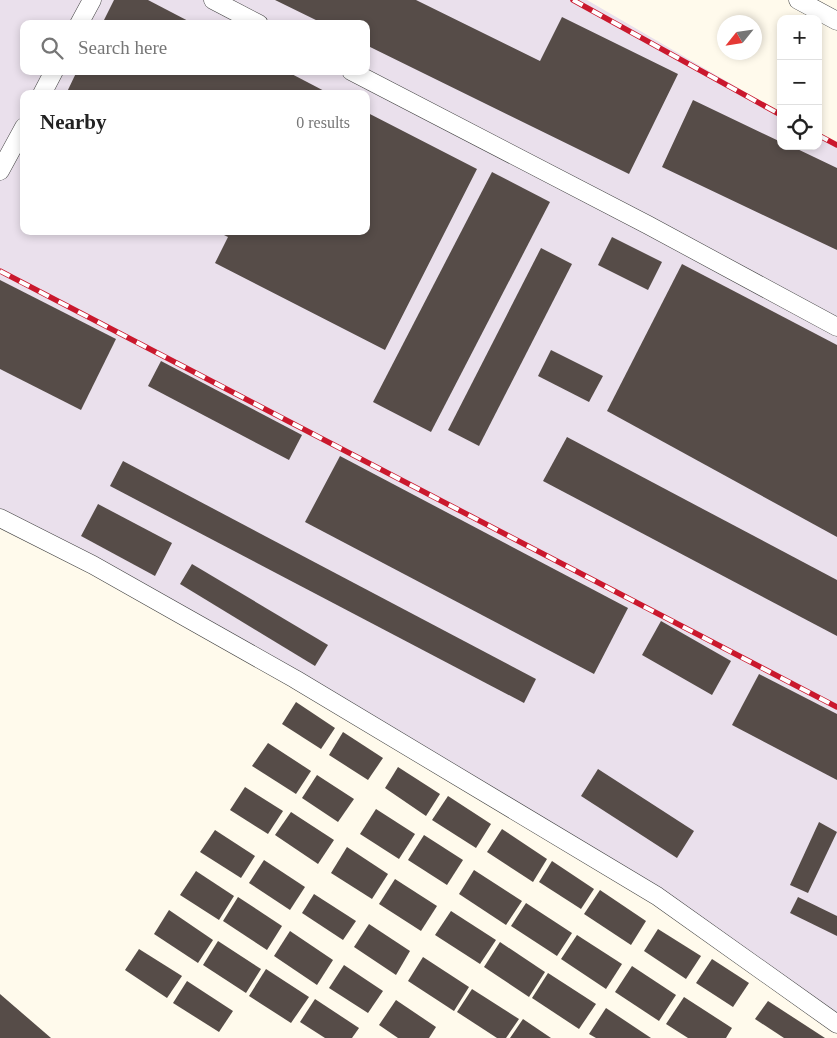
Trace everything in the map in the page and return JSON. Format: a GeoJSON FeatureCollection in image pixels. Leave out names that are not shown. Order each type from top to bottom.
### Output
{"type":"FeatureCollection","features":[{"type":"Feature","properties":{"kind":"street"},"geometry":{"type":"LineString","coordinates":[[81,20],[92,0]]}},
{"type":"Feature","properties":{"kind":"street"},"geometry":{"type":"LineString","coordinates":[[213,0],[251,20]]}},
{"type":"Feature","properties":{"kind":"street"},"geometry":{"type":"LineString","coordinates":[[798,0],[837,21]]}},
{"type":"Feature","properties":{"kind":"street"},"geometry":{"type":"LineString","coordinates":[[44,90],[52,75]]}},
{"type":"Feature","properties":{"kind":"street"},"geometry":{"type":"LineString","coordinates":[[359,75],[648,225],[837,327]]}},
{"type":"Feature","properties":{"kind":"street"},"geometry":{"type":"LineString","coordinates":[[0,171],[20,134]]}},
{"type":"Feature","properties":{"kind":"street"},"geometry":{"type":"LineString","coordinates":[[0,518],[93,565],[295,679],[657,896],[837,1024]]}},
{"type":"Feature","properties":{"kind":"shaded area"},"geometry":{"type":"Polygon","coordinates":[[[0,0],[587,0],[777,111],[777,150],[822,150],[822,137],[837,145],[837,1015],[291,672],[0,509],[0,0]]]}},
{"type":"Feature","properties":{"kind":"building"},"geometry":{"type":"Polygon","coordinates":[[[114,0],[148,0],[186,20],[104,20],[114,0]]]}},
{"type":"Feature","properties":{"kind":"building"},"geometry":{"type":"Polygon","coordinates":[[[275,0],[416,0],[540,61],[562,17],[678,74],[629,174],[370,47],[370,20],[316,20],[275,0]]]}},
{"type":"Feature","properties":{"kind":"building"},"geometry":{"type":"Polygon","coordinates":[[[75,75],[294,75],[322,90],[68,90],[75,75]]]}},
{"type":"Feature","properties":{"kind":"building"},"geometry":{"type":"Polygon","coordinates":[[[693,100],[777,140],[777,150],[799,150],[837,168],[837,250],[662,167],[693,100]]]}},
{"type":"Feature","properties":{"kind":"building"},"geometry":{"type":"Polygon","coordinates":[[[370,114],[477,169],[385,350],[215,263],[228,237],[224,235],[370,235],[370,114]]]}},
{"type":"Feature","properties":{"kind":"building"},"geometry":{"type":"Polygon","coordinates":[[[492,172],[550,202],[431,432],[373,402],[492,172]]]}},
{"type":"Feature","properties":{"kind":"building"},"geometry":{"type":"Polygon","coordinates":[[[612,237],[662,262],[648,290],[598,265],[612,237]]]}},
{"type":"Feature","properties":{"kind":"building"},"geometry":{"type":"Polygon","coordinates":[[[541,248],[572,264],[479,446],[448,430],[541,248]]]}},
{"type":"Feature","properties":{"kind":"building"},"geometry":{"type":"Polygon","coordinates":[[[682,264],[837,345],[837,537],[607,411],[682,264]]]}},
{"type":"Feature","properties":{"kind":"building"},"geometry":{"type":"Polygon","coordinates":[[[0,280],[116,339],[81,410],[0,369],[0,280]]]}},
{"type":"Feature","properties":{"kind":"building"},"geometry":{"type":"Polygon","coordinates":[[[551,350],[603,376],[589,402],[538,376],[551,350]]]}},
{"type":"Feature","properties":{"kind":"building"},"geometry":{"type":"Polygon","coordinates":[[[161,361],[302,435],[289,460],[148,386],[161,361]]]}},
{"type":"Feature","properties":{"kind":"building"},"geometry":{"type":"Polygon","coordinates":[[[567,437],[837,580],[837,636],[543,481],[567,437]]]}},
{"type":"Feature","properties":{"kind":"building"},"geometry":{"type":"Polygon","coordinates":[[[340,456],[628,608],[594,674],[305,522],[340,456]]]}},
{"type":"Feature","properties":{"kind":"building"},"geometry":{"type":"Polygon","coordinates":[[[123,461],[536,679],[524,703],[110,486],[123,461]]]}},
{"type":"Feature","properties":{"kind":"building"},"geometry":{"type":"Polygon","coordinates":[[[98,504],[172,543],[155,576],[81,536],[98,504]]]}},
{"type":"Feature","properties":{"kind":"building"},"geometry":{"type":"Polygon","coordinates":[[[192,564],[328,645],[315,666],[180,584],[192,564]]]}},
{"type":"Feature","properties":{"kind":"building"},"geometry":{"type":"Polygon","coordinates":[[[661,621],[731,661],[712,695],[642,655],[661,621]]]}},
{"type":"Feature","properties":{"kind":"building"},"geometry":{"type":"Polygon","coordinates":[[[759,674],[837,714],[837,780],[732,725],[759,674]]]}},
{"type":"Feature","properties":{"kind":"building"},"geometry":{"type":"Polygon","coordinates":[[[296,702],[335,728],[321,749],[282,724],[296,702]]]}},
{"type":"Feature","properties":{"kind":"building"},"geometry":{"type":"Polygon","coordinates":[[[343,732],[383,758],[368,780],[329,755],[343,732]]]}},
{"type":"Feature","properties":{"kind":"building"},"geometry":{"type":"Polygon","coordinates":[[[268,743],[311,771],[296,794],[252,766],[268,743]]]}},
{"type":"Feature","properties":{"kind":"building"},"geometry":{"type":"Polygon","coordinates":[[[398,767],[440,794],[426,816],[385,788],[398,767]]]}},
{"type":"Feature","properties":{"kind":"building"},"geometry":{"type":"Polygon","coordinates":[[[598,769],[694,831],[677,858],[581,796],[598,769]]]}},
{"type":"Feature","properties":{"kind":"building"},"geometry":{"type":"Polygon","coordinates":[[[317,775],[354,799],[338,822],[302,798],[317,775]]]}},
{"type":"Feature","properties":{"kind":"building"},"geometry":{"type":"Polygon","coordinates":[[[245,787],[283,811],[268,834],[230,810],[245,787]]]}},
{"type":"Feature","properties":{"kind":"building"},"geometry":{"type":"Polygon","coordinates":[[[448,796],[491,824],[476,848],[432,820],[448,796]]]}},
{"type":"Feature","properties":{"kind":"building"},"geometry":{"type":"Polygon","coordinates":[[[376,809],[415,834],[399,859],[360,834],[376,809]]]}},
{"type":"Feature","properties":{"kind":"building"},"geometry":{"type":"Polygon","coordinates":[[[291,812],[334,840],[318,864],[275,835],[291,812]]]}},
{"type":"Feature","properties":{"kind":"building"},"geometry":{"type":"Polygon","coordinates":[[[819,822],[837,832],[808,893],[790,885],[819,822]]]}},
{"type":"Feature","properties":{"kind":"building"},"geometry":{"type":"Polygon","coordinates":[[[502,829],[547,859],[533,882],[487,852],[502,829]]]}},
{"type":"Feature","properties":{"kind":"building"},"geometry":{"type":"Polygon","coordinates":[[[215,830],[255,856],[241,878],[200,852],[215,830]]]}},
{"type":"Feature","properties":{"kind":"building"},"geometry":{"type":"Polygon","coordinates":[[[424,835],[463,860],[447,885],[408,860],[424,835]]]}},
{"type":"Feature","properties":{"kind":"building"},"geometry":{"type":"Polygon","coordinates":[[[347,847],[388,874],[372,899],[331,873],[347,847]]]}},
{"type":"Feature","properties":{"kind":"building"},"geometry":{"type":"Polygon","coordinates":[[[264,860],[305,887],[290,910],[249,883],[264,860]]]}},
{"type":"Feature","properties":{"kind":"building"},"geometry":{"type":"Polygon","coordinates":[[[552,861],[594,889],[581,909],[539,882],[552,861]]]}},
{"type":"Feature","properties":{"kind":"building"},"geometry":{"type":"Polygon","coordinates":[[[474,870],[522,901],[506,925],[459,894],[474,870]]]}},
{"type":"Feature","properties":{"kind":"building"},"geometry":{"type":"Polygon","coordinates":[[[196,871],[234,896],[219,920],[180,895],[196,871]]]}},
{"type":"Feature","properties":{"kind":"building"},"geometry":{"type":"Polygon","coordinates":[[[395,879],[437,906],[421,931],[379,904],[395,879]]]}},
{"type":"Feature","properties":{"kind":"building"},"geometry":{"type":"Polygon","coordinates":[[[600,890],[646,921],[631,945],[584,914],[600,890]]]}},
{"type":"Feature","properties":{"kind":"building"},"geometry":{"type":"Polygon","coordinates":[[[314,894],[356,921],[343,940],[302,913],[314,894]]]}},
{"type":"Feature","properties":{"kind":"building"},"geometry":{"type":"Polygon","coordinates":[[[238,897],[282,926],[267,950],[223,921],[238,897]]]}},
{"type":"Feature","properties":{"kind":"building"},"geometry":{"type":"Polygon","coordinates":[[[798,897],[837,916],[837,936],[790,913],[798,897]]]}},
{"type":"Feature","properties":{"kind":"building"},"geometry":{"type":"Polygon","coordinates":[[[526,903],[572,933],[557,956],[511,926],[526,903]]]}},
{"type":"Feature","properties":{"kind":"building"},"geometry":{"type":"Polygon","coordinates":[[[169,910],[213,940],[198,963],[154,934],[169,910]]]}},
{"type":"Feature","properties":{"kind":"building"},"geometry":{"type":"Polygon","coordinates":[[[451,911],[496,940],[480,964],[435,935],[451,911]]]}},
{"type":"Feature","properties":{"kind":"building"},"geometry":{"type":"Polygon","coordinates":[[[369,924],[410,951],[396,975],[354,947],[369,924]]]}},
{"type":"Feature","properties":{"kind":"building"},"geometry":{"type":"Polygon","coordinates":[[[658,929],[701,956],[686,979],[644,951],[658,929]]]}},
{"type":"Feature","properties":{"kind":"building"},"geometry":{"type":"Polygon","coordinates":[[[290,931],[333,960],[317,985],[274,956],[290,931]]]}},
{"type":"Feature","properties":{"kind":"building"},"geometry":{"type":"Polygon","coordinates":[[[577,935],[622,964],[606,989],[561,959],[577,935]]]}},
{"type":"Feature","properties":{"kind":"building"},"geometry":{"type":"Polygon","coordinates":[[[218,941],[261,969],[246,993],[203,965],[218,941]]]}},
{"type":"Feature","properties":{"kind":"building"},"geometry":{"type":"Polygon","coordinates":[[[500,942],[545,972],[529,997],[484,967],[500,942]]]}},
{"type":"Feature","properties":{"kind":"building"},"geometry":{"type":"Polygon","coordinates":[[[139,949],[182,976],[167,998],[125,970],[139,949]]]}},
{"type":"Feature","properties":{"kind":"building"},"geometry":{"type":"Polygon","coordinates":[[[423,957],[469,987],[454,1011],[408,981],[423,957]]]}},
{"type":"Feature","properties":{"kind":"building"},"geometry":{"type":"Polygon","coordinates":[[[712,959],[749,983],[733,1007],[696,983],[712,959]]]}},
{"type":"Feature","properties":{"kind":"building"},"geometry":{"type":"Polygon","coordinates":[[[344,965],[383,991],[368,1013],[329,988],[344,965]]]}},
{"type":"Feature","properties":{"kind":"building"},"geometry":{"type":"Polygon","coordinates":[[[632,966],[676,995],[659,1021],[615,992],[632,966]]]}},
{"type":"Feature","properties":{"kind":"building"},"geometry":{"type":"Polygon","coordinates":[[[266,969],[309,997],[291,1023],[249,996],[266,969]]]}},
{"type":"Feature","properties":{"kind":"building"},"geometry":{"type":"Polygon","coordinates":[[[548,973],[596,1004],[579,1029],[532,998],[548,973]]]}},
{"type":"Feature","properties":{"kind":"building"},"geometry":{"type":"Polygon","coordinates":[[[187,981],[233,1011],[219,1032],[173,1003],[187,981]]]}},
{"type":"Feature","properties":{"kind":"building"},"geometry":{"type":"Polygon","coordinates":[[[472,989],[519,1019],[506,1038],[497,1038],[457,1012],[472,989]]]}},
{"type":"Feature","properties":{"kind":"building"},"geometry":{"type":"Polygon","coordinates":[[[0,994],[51,1038],[0,1038],[0,994]]]}},
{"type":"Feature","properties":{"kind":"building"},"geometry":{"type":"Polygon","coordinates":[[[684,997],[732,1028],[726,1038],[688,1038],[666,1024],[684,997]]]}},
{"type":"Feature","properties":{"kind":"building"},"geometry":{"type":"Polygon","coordinates":[[[315,999],[359,1028],[352,1038],[325,1038],[300,1022],[315,999]]]}},
{"type":"Feature","properties":{"kind":"building"},"geometry":{"type":"Polygon","coordinates":[[[396,1000],[436,1027],[429,1038],[398,1038],[379,1025],[396,1000]]]}},
{"type":"Feature","properties":{"kind":"building"},"geometry":{"type":"Polygon","coordinates":[[[768,1001],[825,1038],[784,1038],[755,1019],[768,1001]]]}},
{"type":"Feature","properties":{"kind":"building"},"geometry":{"type":"Polygon","coordinates":[[[606,1008],[651,1038],[596,1038],[589,1034],[606,1008]]]}},
{"type":"Feature","properties":{"kind":"building"},"geometry":{"type":"Polygon","coordinates":[[[523,1019],[551,1038],[510,1038],[523,1019]]]}},
{"type":"Feature","properties":{"kind":"railway"},"geometry":{"type":"LineString","coordinates":[[573,0],[777,113]]}},
{"type":"Feature","properties":{"kind":"railway"},"geometry":{"type":"LineString","coordinates":[[822,137],[837,145]]}},
{"type":"Feature","properties":{"kind":"railway"},"geometry":{"type":"LineString","coordinates":[[0,271],[837,707]]}}]}
